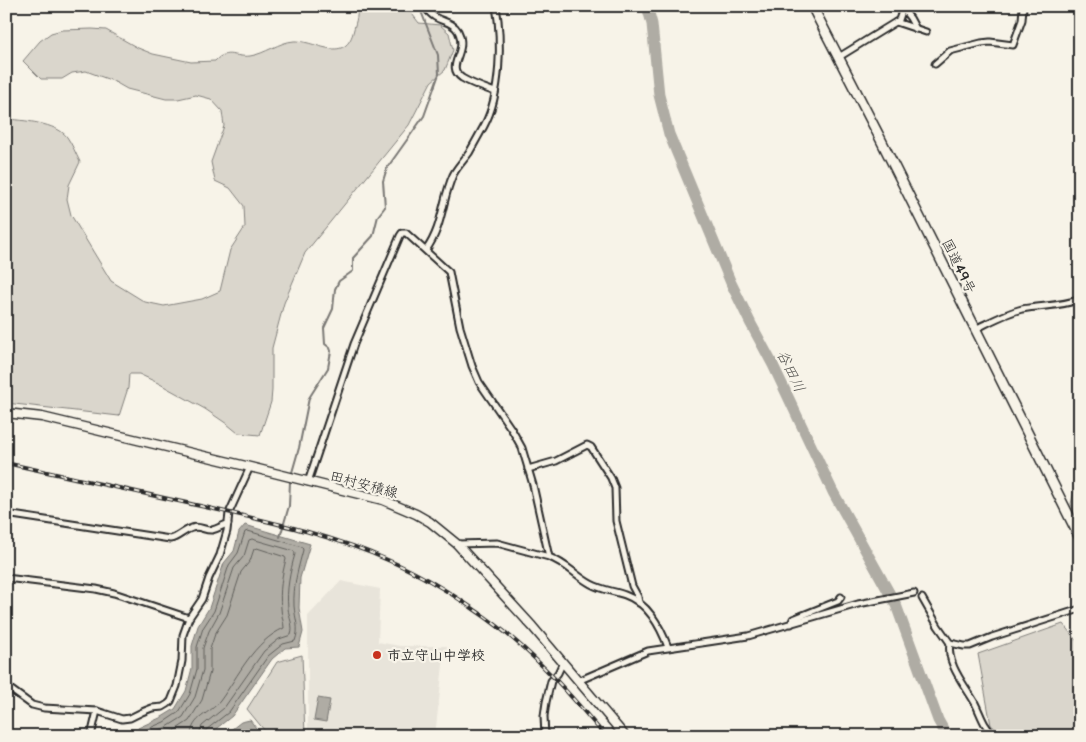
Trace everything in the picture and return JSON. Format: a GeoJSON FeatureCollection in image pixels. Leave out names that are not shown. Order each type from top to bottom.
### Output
{"type":"FeatureCollection","features":[{"type":"Feature","properties":{"kind":"highway","name":"国道49号"},"geometry":{"type":"LineString","coordinates":[[812,6],[840,57],[975,329],[1077,526],[1080,538]]}},
{"type":"Feature","properties":{"kind":"main road","name":"田村安積線"},"geometry":{"type":"LineString","coordinates":[[6,413],[42,418],[383,500],[430,522],[457,544],[532,626],[625,736]]}},
{"type":"Feature","properties":{"kind":"street"},"geometry":{"type":"LineString","coordinates":[[424,6],[434,17],[451,24],[458,30],[462,48],[455,64],[454,69],[456,73],[473,84],[495,92]]}},
{"type":"Feature","properties":{"kind":"street"},"geometry":{"type":"LineString","coordinates":[[426,250],[436,234],[453,175],[486,124],[495,92],[500,47],[500,30],[496,6]]}},
{"type":"Feature","properties":{"kind":"street"},"geometry":{"type":"LineString","coordinates":[[840,57],[901,18],[901,7]]}},
{"type":"Feature","properties":{"kind":"street"},"geometry":{"type":"LineString","coordinates":[[901,7],[916,28]]}},
{"type":"Feature","properties":{"kind":"street"},"geometry":{"type":"LineString","coordinates":[[936,64],[950,51],[981,43],[1013,45],[1022,20],[1023,7]]}},
{"type":"Feature","properties":{"kind":"street"},"geometry":{"type":"LineString","coordinates":[[896,22],[926,32]]}},
{"type":"Feature","properties":{"kind":"street"},"geometry":{"type":"LineString","coordinates":[[308,482],[354,344],[400,236],[402,233],[406,233],[450,272],[460,327],[472,366],[479,382],[518,438],[528,469],[549,557]]}},
{"type":"Feature","properties":{"kind":"street"},"geometry":{"type":"LineString","coordinates":[[975,329],[1006,314],[1022,309],[1062,304],[1080,299]]}},
{"type":"Feature","properties":{"kind":"street"},"geometry":{"type":"LineString","coordinates":[[528,469],[556,461],[587,445],[591,447],[615,488],[616,521],[632,586],[639,603]]}},
{"type":"Feature","properties":{"kind":"street"},"geometry":{"type":"LineString","coordinates":[[6,686],[32,705],[44,708],[105,712],[117,718],[125,719],[152,708],[163,707],[171,701],[177,686],[182,661],[183,635],[189,618],[204,596],[209,578],[220,555],[230,513],[250,467]]}},
{"type":"Feature","properties":{"kind":"street"},"geometry":{"type":"LineString","coordinates":[[6,514],[170,539],[192,528],[199,527],[213,530],[223,524],[228,524]]}},
{"type":"Feature","properties":{"kind":"street"},"geometry":{"type":"LineString","coordinates":[[457,544],[497,543],[564,563],[589,583],[608,591],[628,596],[639,603],[653,617],[668,647]]}},
{"type":"Feature","properties":{"kind":"street"},"geometry":{"type":"LineString","coordinates":[[6,578],[114,593],[189,618]]}},
{"type":"Feature","properties":{"kind":"street"},"geometry":{"type":"LineString","coordinates":[[578,681],[648,651],[748,636],[858,604],[914,593]]}},
{"type":"Feature","properties":{"kind":"street"},"geometry":{"type":"LineString","coordinates":[[791,624],[793,619],[838,601],[842,597]]}},
{"type":"Feature","properties":{"kind":"street"},"geometry":{"type":"LineString","coordinates":[[922,598],[950,643],[960,646],[970,646],[992,637],[1080,609]]}},
{"type":"Feature","properties":{"kind":"street"},"geometry":{"type":"LineString","coordinates":[[950,643],[949,653],[960,679],[976,705],[987,730],[994,736]]}},
{"type":"Feature","properties":{"kind":"street"},"geometry":{"type":"LineString","coordinates":[[546,736],[544,709],[551,681],[558,673],[563,662]]}},
{"type":"Feature","properties":{"kind":"street"},"geometry":{"type":"LineString","coordinates":[[91,736],[97,711]]}},
{"type":"Feature","properties":{"kind":"shaded area"},"geometry":{"type":"Polygon","coordinates":[[[356,6],[406,6],[419,23],[440,25],[449,33],[453,50],[445,70],[431,82],[409,125],[305,253],[284,303],[272,348],[271,402],[260,435],[238,433],[205,409],[139,374],[129,374],[128,388],[119,416],[6,403],[6,119],[48,125],[56,128],[67,137],[80,162],[69,185],[67,199],[71,215],[111,281],[145,302],[164,306],[202,299],[220,291],[230,250],[245,227],[244,206],[230,188],[215,181],[211,162],[224,126],[222,111],[211,99],[196,95],[178,99],[166,99],[127,89],[113,81],[86,71],[72,73],[62,79],[41,79],[23,61],[40,41],[51,33],[62,30],[106,30],[153,54],[191,62],[215,61],[227,54],[250,56],[283,43],[294,41],[337,49],[344,46],[350,40],[357,18],[356,6]]]}},
{"type":"Feature","properties":{"kind":"shaded area"},"geometry":{"type":"Polygon","coordinates":[[[1080,395],[1080,522],[1076,518],[1071,504],[1077,479],[1078,453],[1075,419],[1077,398],[1080,395]]]}},
{"type":"Feature","properties":{"kind":"shaded area","name":"市立守山中学校"},"geometry":{"type":"Polygon","coordinates":[[[341,581],[380,589],[378,642],[400,646],[447,646],[435,736],[308,736],[308,616],[341,581]]]}},
{"type":"Feature","properties":{"kind":"shaded area"},"geometry":{"type":"Polygon","coordinates":[[[1063,624],[1080,645],[1080,736],[1005,736],[991,725],[978,654],[1063,624]]]}},
{"type":"Feature","properties":{"kind":"shaded area"},"geometry":{"type":"Polygon","coordinates":[[[302,655],[305,736],[269,736],[247,709],[277,662],[302,655]]]}},
{"type":"Feature","properties":{"kind":"water"},"geometry":{"type":"Polygon","coordinates":[[[245,525],[310,544],[300,578],[299,608],[303,632],[299,647],[285,648],[272,659],[232,716],[207,736],[140,736],[138,728],[175,709],[186,691],[192,668],[192,646],[198,626],[209,608],[224,563],[234,551],[239,532],[245,525]]]}},
{"type":"Feature","properties":{"kind":"water"},"geometry":{"type":"Polygon","coordinates":[[[318,698],[330,700],[326,722],[314,720],[318,698]]]}},
{"type":"Feature","properties":{"kind":"water"},"geometry":{"type":"Polygon","coordinates":[[[250,720],[262,736],[223,736],[241,722],[250,720]]]}},
{"type":"Feature","properties":{"kind":"waterway"},"geometry":{"type":"LineString","coordinates":[[291,476],[309,398],[328,368],[331,351],[325,344],[324,328],[333,309],[335,289],[339,281],[353,271],[353,258],[373,236],[378,216],[385,207],[383,181],[387,168],[424,116],[439,74],[438,55],[419,6]]}},
{"type":"Feature","properties":{"kind":"waterway","name":"谷田川"},"geometry":{"type":"LineString","coordinates":[[647,6],[652,24],[659,95],[669,134],[731,283],[773,365],[833,492],[896,605],[938,720],[947,736]]}},
{"type":"Feature","properties":{"kind":"waterway"},"geometry":{"type":"LineString","coordinates":[[280,537],[289,506],[290,481]]}},
{"type":"Feature","properties":{"kind":"railway"},"geometry":{"type":"LineString","coordinates":[[6,463],[290,527],[341,542],[401,566],[455,596],[511,637],[560,684],[605,736]]}},
{"type":"Feature","properties":{"kind":"place","name":"市立守山中学校"},"geometry":{"type":"Point","coordinates":[377,655]}}]}
